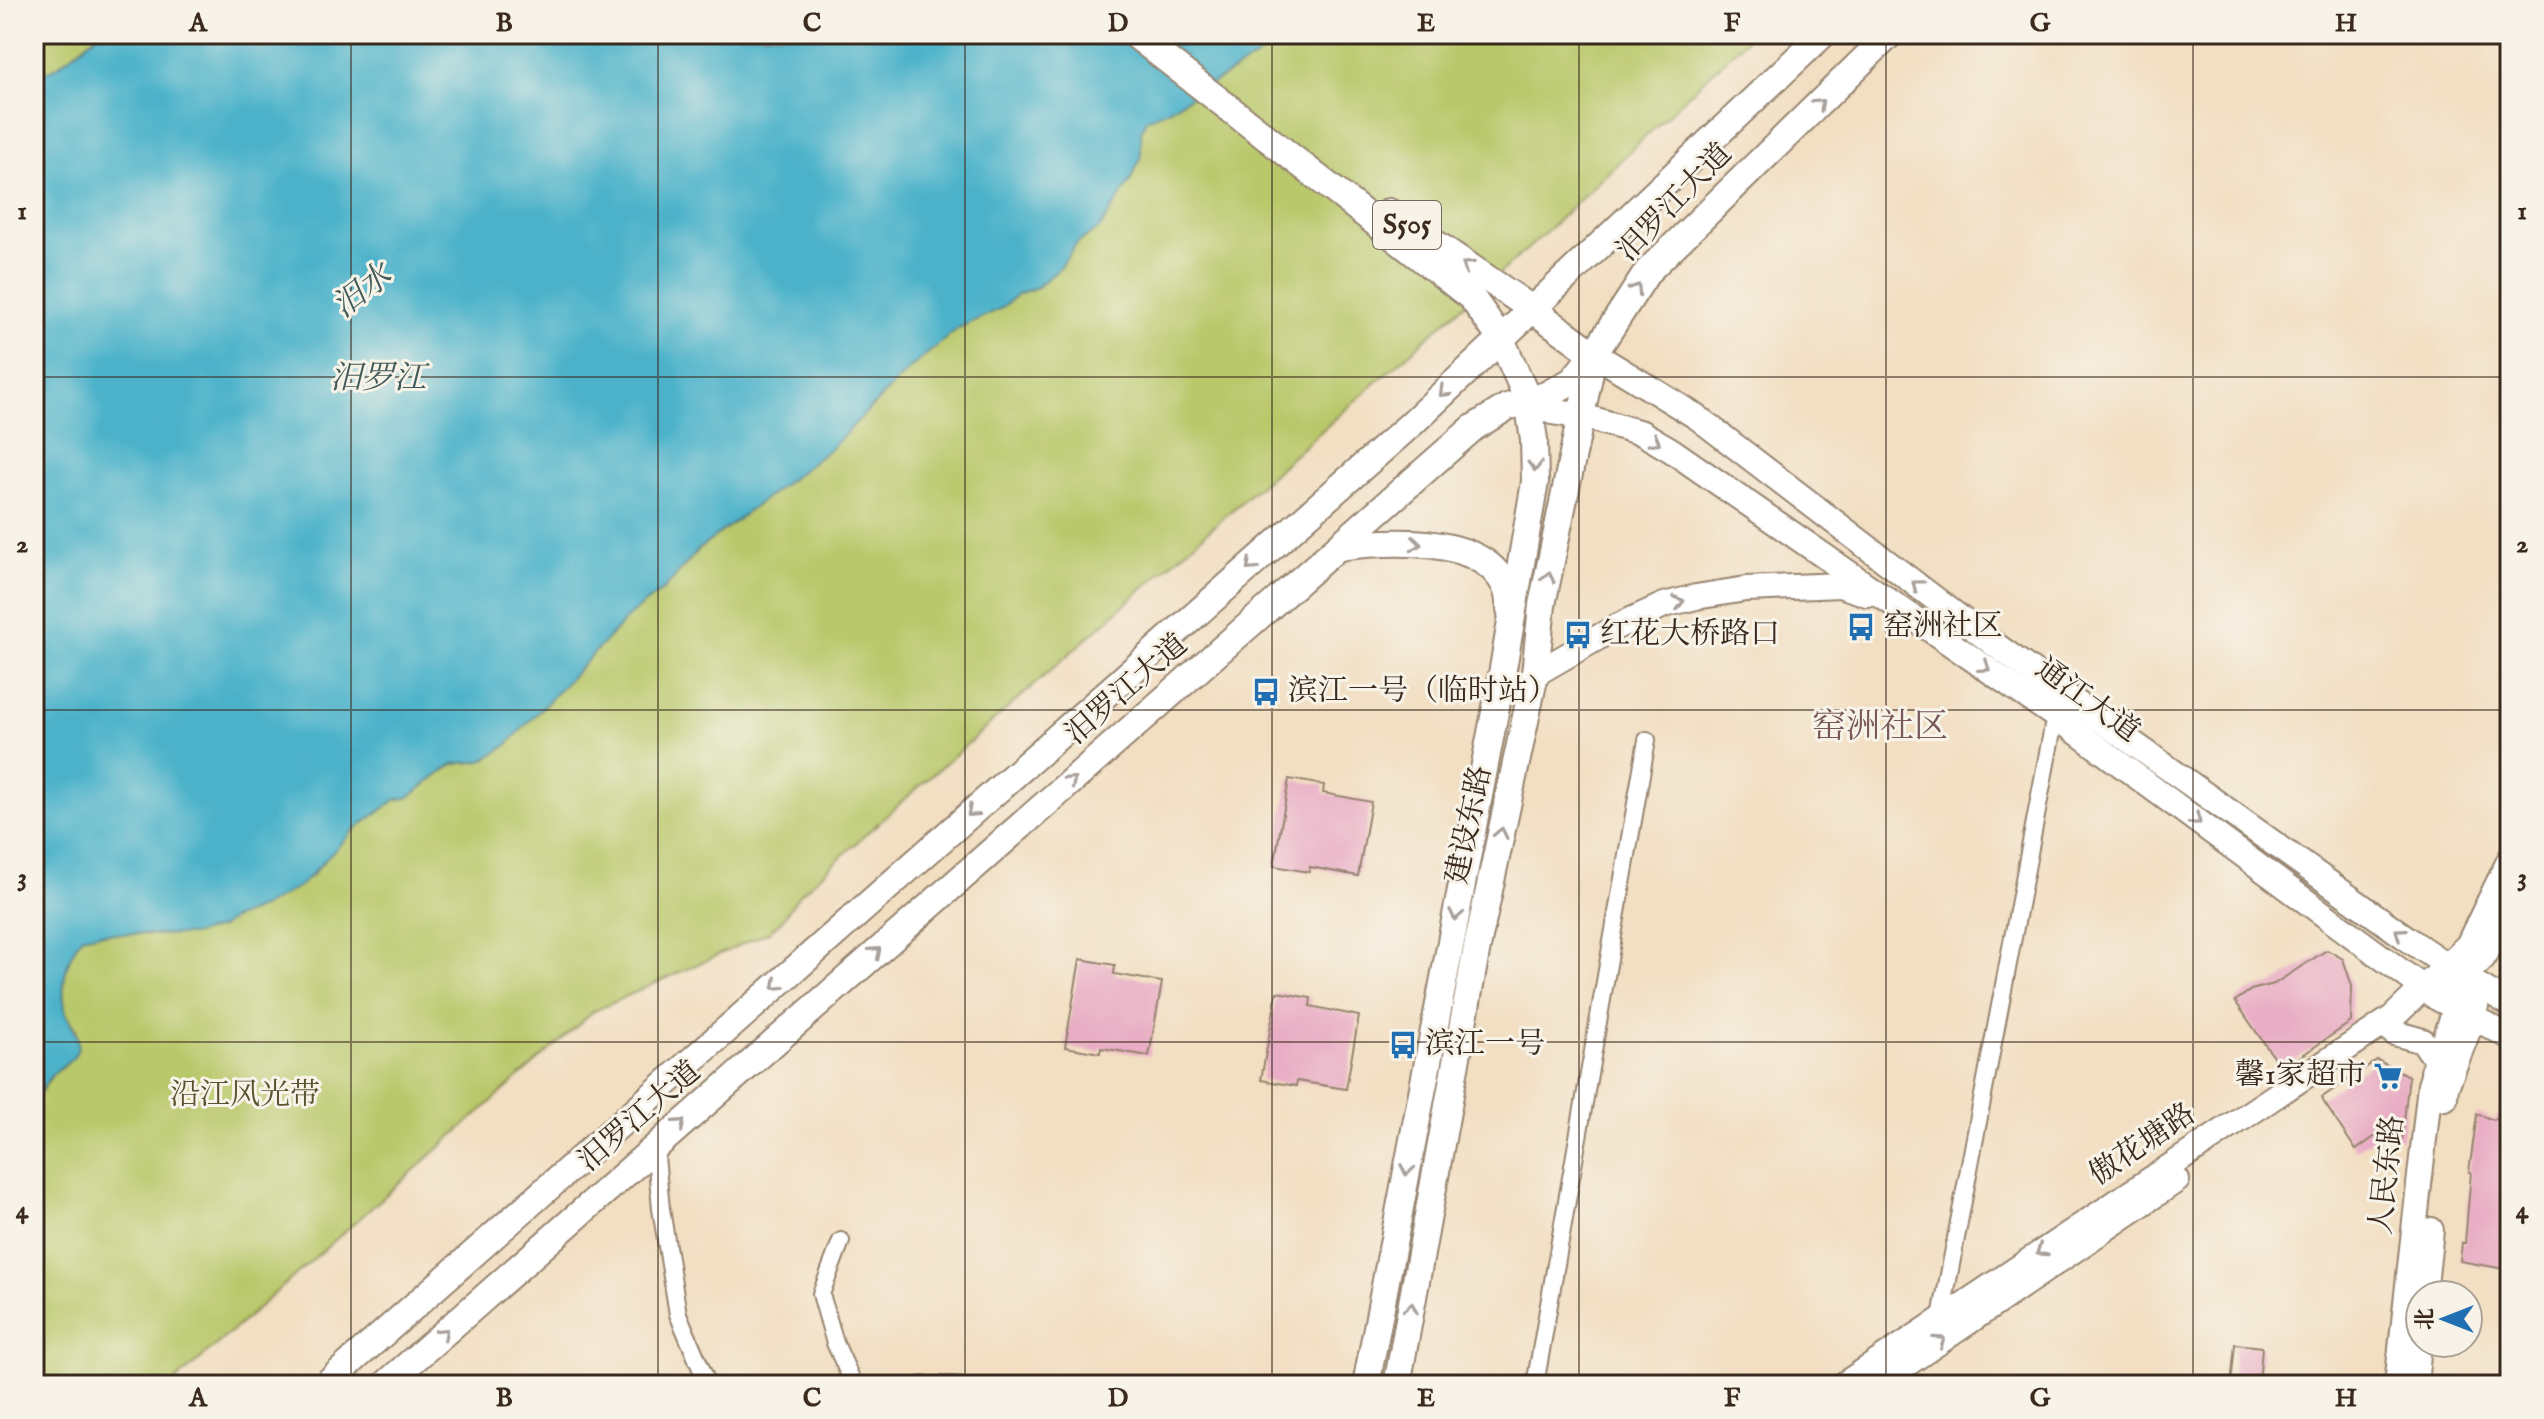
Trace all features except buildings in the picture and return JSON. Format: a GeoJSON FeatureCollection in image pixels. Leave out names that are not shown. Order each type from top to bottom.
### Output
{"type":"FeatureCollection","features":[{"type":"Feature","properties":{"kind":"main road","name":"S505"},"geometry":{"type":"LineString","coordinates":[[1134,34],[1281,144],[1532,309],[1594,354]]}},
{"type":"Feature","properties":{"kind":"main road","name":"S505"},"geometry":{"type":"LineString","coordinates":[[1148,34],[1472,298],[1501,339]]}},
{"type":"Feature","properties":{"kind":"main road","name":"汨罗江大道"},"geometry":{"type":"LineString","coordinates":[[325,1385],[1399,434],[1823,34]]}},
{"type":"Feature","properties":{"kind":"main road","name":"汨罗江大道"},"geometry":{"type":"LineString","coordinates":[[385,1385],[1473,428],[1507,407],[1572,381],[1594,354],[1648,271],[1890,34]]}},
{"type":"Feature","properties":{"kind":"main road","name":"建设东路"},"geometry":{"type":"LineString","coordinates":[[1366,1385],[1535,482],[1534,440],[1528,400],[1501,339]]}},
{"type":"Feature","properties":{"kind":"main road","name":"建设东路"},"geometry":{"type":"LineString","coordinates":[[1397,1385],[1477,947],[1535,674],[1542,605],[1594,354]]}},
{"type":"Feature","properties":{"kind":"main road","name":"通江大道"},"geometry":{"type":"LineString","coordinates":[[1594,354],[1697,417],[1994,644],[2062,706],[2447,1002],[2510,1037]]}},
{"type":"Feature","properties":{"kind":"main road","name":"通江大道"},"geometry":{"type":"LineString","coordinates":[[1528,400],[1552,411],[1642,433],[1668,448],[1894,604],[2062,706],[2510,1004]]}},
{"type":"Feature","properties":{"kind":"main road"},"geometry":{"type":"LineString","coordinates":[[1338,547],[1382,541],[1445,547],[1471,555],[1489,567],[1505,586],[1512,616]]}},
{"type":"Feature","properties":{"kind":"main road"},"geometry":{"type":"LineString","coordinates":[[1535,674],[1618,626],[1664,605],[1696,597],[1746,589],[1840,585],[1894,604]]}},
{"type":"Feature","properties":{"kind":"main road"},"geometry":{"type":"LineString","coordinates":[[2476,951],[2510,859]]}},
{"type":"Feature","properties":{"kind":"main road"},"geometry":{"type":"LineString","coordinates":[[2476,951],[2510,900]]}},
{"type":"Feature","properties":{"kind":"main road","name":"傲花塘路"},"geometry":{"type":"LineString","coordinates":[[1843,1385],[2392,1018],[2447,1002],[2476,951]]}},
{"type":"Feature","properties":{"kind":"main road","name":"人民东路"},"geometry":{"type":"LineString","coordinates":[[2397,1385],[2430,1085],[2447,1002],[2464,976]]}},
{"type":"Feature","properties":{"kind":"main road"},"geometry":{"type":"LineString","coordinates":[[1876,1385],[2394,1033],[2447,1002]]}},
{"type":"Feature","properties":{"kind":"main road","name":"人民东路"},"geometry":{"type":"LineString","coordinates":[[2426,1279],[2446,1087],[2447,1002]]}},
{"type":"Feature","properties":{"kind":"main road"},"geometry":{"type":"LineString","coordinates":[[2394,1033],[2423,1041],[2436,1060],[2430,1085]]}},
{"type":"Feature","properties":{"kind":"main road"},"geometry":{"type":"LineString","coordinates":[[2415,1385],[2418,1359]]}},
{"type":"Feature","properties":{"kind":"street"},"geometry":{"type":"LineString","coordinates":[[1941,1317],[2062,706]]}},
{"type":"Feature","properties":{"kind":"street"},"geometry":{"type":"LineString","coordinates":[[1535,1385],[1647,740]]}},
{"type":"Feature","properties":{"kind":"street"},"geometry":{"type":"LineString","coordinates":[[655,1146],[661,1209],[678,1314],[708,1385]]}},
{"type":"Feature","properties":{"kind":"street"},"geometry":{"type":"LineString","coordinates":[[841,1241],[821,1294],[835,1343],[854,1385]]}},
{"type":"Feature","properties":{"kind":"street"},"geometry":{"type":"LineString","coordinates":[[922,1385],[957,1385]]}},
{"type":"Feature","properties":{"kind":"green space"},"geometry":{"type":"Polygon","coordinates":[[[34,34],[98,34],[57,67],[34,77],[34,34]]]}},
{"type":"Feature","properties":{"kind":"green space","name":"沿江风光带"},"geometry":{"type":"Polygon","coordinates":[[[1295,34],[1752,34],[1543,235],[887,815],[799,895],[782,920],[769,932],[594,1011],[171,1385],[34,1385],[34,1102],[55,1071],[66,1065],[78,1042],[76,1028],[65,1012],[63,992],[67,960],[81,937],[101,933],[166,935],[220,928],[232,919],[261,908],[313,875],[326,856],[354,830],[395,800],[409,797],[453,764],[482,761],[632,613],[665,588],[699,549],[831,448],[909,369],[958,328],[1000,309],[1018,294],[1037,287],[1060,268],[1077,243],[1100,228],[1141,158],[1141,132],[1146,119],[1166,111],[1295,34]]]}},
{"type":"Feature","properties":{"kind":"water","name":"汨罗江"},"geometry":{"type":"Polygon","coordinates":[[[98,34],[1295,34],[1166,111],[1146,119],[1141,132],[1141,158],[1128,185],[1100,228],[1077,243],[1060,268],[1037,287],[1018,294],[1000,309],[958,328],[909,369],[831,448],[699,549],[665,588],[632,613],[505,747],[482,761],[453,764],[409,797],[395,800],[354,830],[301,885],[220,928],[191,935],[101,933],[81,937],[68,962],[63,988],[66,1014],[77,1036],[78,1048],[71,1060],[50,1077],[34,1102],[34,77],[57,67],[98,34]]]}},
{"type":"Feature","properties":{"kind":"place","name":"窑洲社区"},"geometry":{"type":"Point","coordinates":[1861,627]}},
{"type":"Feature","properties":{"kind":"place","name":"红花大桥路口"},"geometry":{"type":"Point","coordinates":[1578,635]}},
{"type":"Feature","properties":{"kind":"place","name":"滨江一号（临时站）"},"geometry":{"type":"Point","coordinates":[1266,692]}},
{"type":"Feature","properties":{"kind":"place","name":"滨江一号"},"geometry":{"type":"Point","coordinates":[1403,1045]}},
{"type":"Feature","properties":{"kind":"place","name":"馨1家超市"},"geometry":{"type":"Point","coordinates":[2388,1076]}},
{"type":"Feature","properties":{"kind":"district","name":"窑洲社区"},"geometry":{"type":"Point","coordinates":[1880,727]}},
{"type":"Feature","properties":{"kind":"water label","name":"汨水"},"geometry":{"type":"Point","coordinates":[363,292]}}]}
